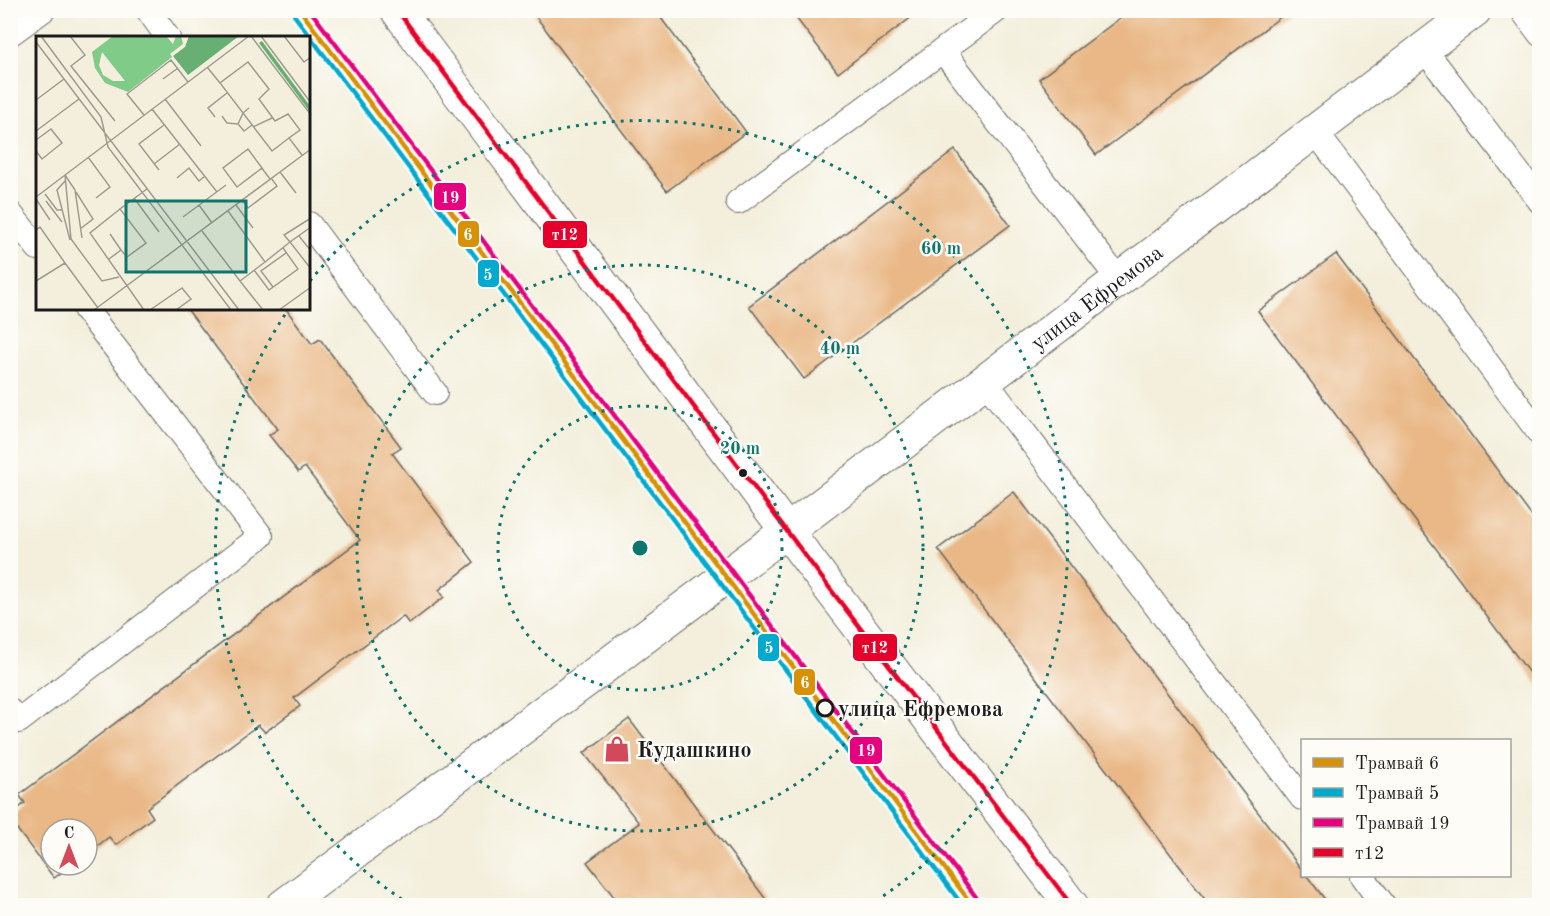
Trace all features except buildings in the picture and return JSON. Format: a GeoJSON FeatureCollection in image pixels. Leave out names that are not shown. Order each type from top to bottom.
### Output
{"type":"FeatureCollection","features":[{"type":"Feature","properties":{"kind":"street"},"geometry":{"type":"LineString","coordinates":[[398,10],[787,531],[1072,906]]}},
{"type":"Feature","properties":{"kind":"street","name":"улица Ефремова"},"geometry":{"type":"LineString","coordinates":[[283,906],[787,531],[1475,10]]}},
{"type":"Feature","properties":{"kind":"lane"},"geometry":{"type":"LineString","coordinates":[[10,34],[43,10]]}},
{"type":"Feature","properties":{"kind":"lane"},"geometry":{"type":"LineString","coordinates":[[148,10],[167,36]]}},
{"type":"Feature","properties":{"kind":"lane"},"geometry":{"type":"LineString","coordinates":[[738,202],[997,10]]}},
{"type":"Feature","properties":{"kind":"lane"},"geometry":{"type":"LineString","coordinates":[[1522,10],[1539,34]]}},
{"type":"Feature","properties":{"kind":"lane"},"geometry":{"type":"LineString","coordinates":[[1424,49],[1539,201]]}},
{"type":"Feature","properties":{"kind":"lane"},"geometry":{"type":"LineString","coordinates":[[943,51],[1119,280]]}},
{"type":"Feature","properties":{"kind":"lane"},"geometry":{"type":"LineString","coordinates":[[1315,131],[1539,434]]}},
{"type":"Feature","properties":{"kind":"lane"},"geometry":{"type":"LineString","coordinates":[[10,213],[36,246]]}},
{"type":"Feature","properties":{"kind":"lane"},"geometry":{"type":"LineString","coordinates":[[310,225],[435,393]]}},
{"type":"Feature","properties":{"kind":"lane"},"geometry":{"type":"LineString","coordinates":[[10,711],[19,722],[261,536],[86,310]]}},
{"type":"Feature","properties":{"kind":"lane"},"geometry":{"type":"LineString","coordinates":[[985,381],[1301,797]]}},
{"type":"Feature","properties":{"kind":"lane"},"geometry":{"type":"LineString","coordinates":[[1363,877],[1384,906]]}},
{"type":"Feature","properties":{"kind":"tram line","name":"6"},"geometry":{"type":"LineString","coordinates":[[300,10],[973,906]]}},
{"type":"Feature","properties":{"kind":"tram line","name":"19"},"geometry":{"type":"LineString","coordinates":[[310,10],[979,901]]}},
{"type":"Feature","properties":{"kind":"tram line","name":"5"},"geometry":{"type":"LineString","coordinates":[[294,15],[310,36]]}},
{"type":"Feature","properties":{"kind":"tram line","name":"5"},"geometry":{"type":"LineString","coordinates":[[310,36],[963,906]]}},
{"type":"Feature","properties":{"kind":"transit line","name":"т12"},"geometry":{"type":"LineString","coordinates":[[397,10],[825,582],[1072,906]]}},
{"type":"Feature","properties":{"kind":"place","name":"улица Ефремова"},"geometry":{"type":"Point","coordinates":[825,708]}},
{"type":"Feature","properties":{"kind":"place","name":"Кудашкино"},"geometry":{"type":"Point","coordinates":[617,749]}}]}
